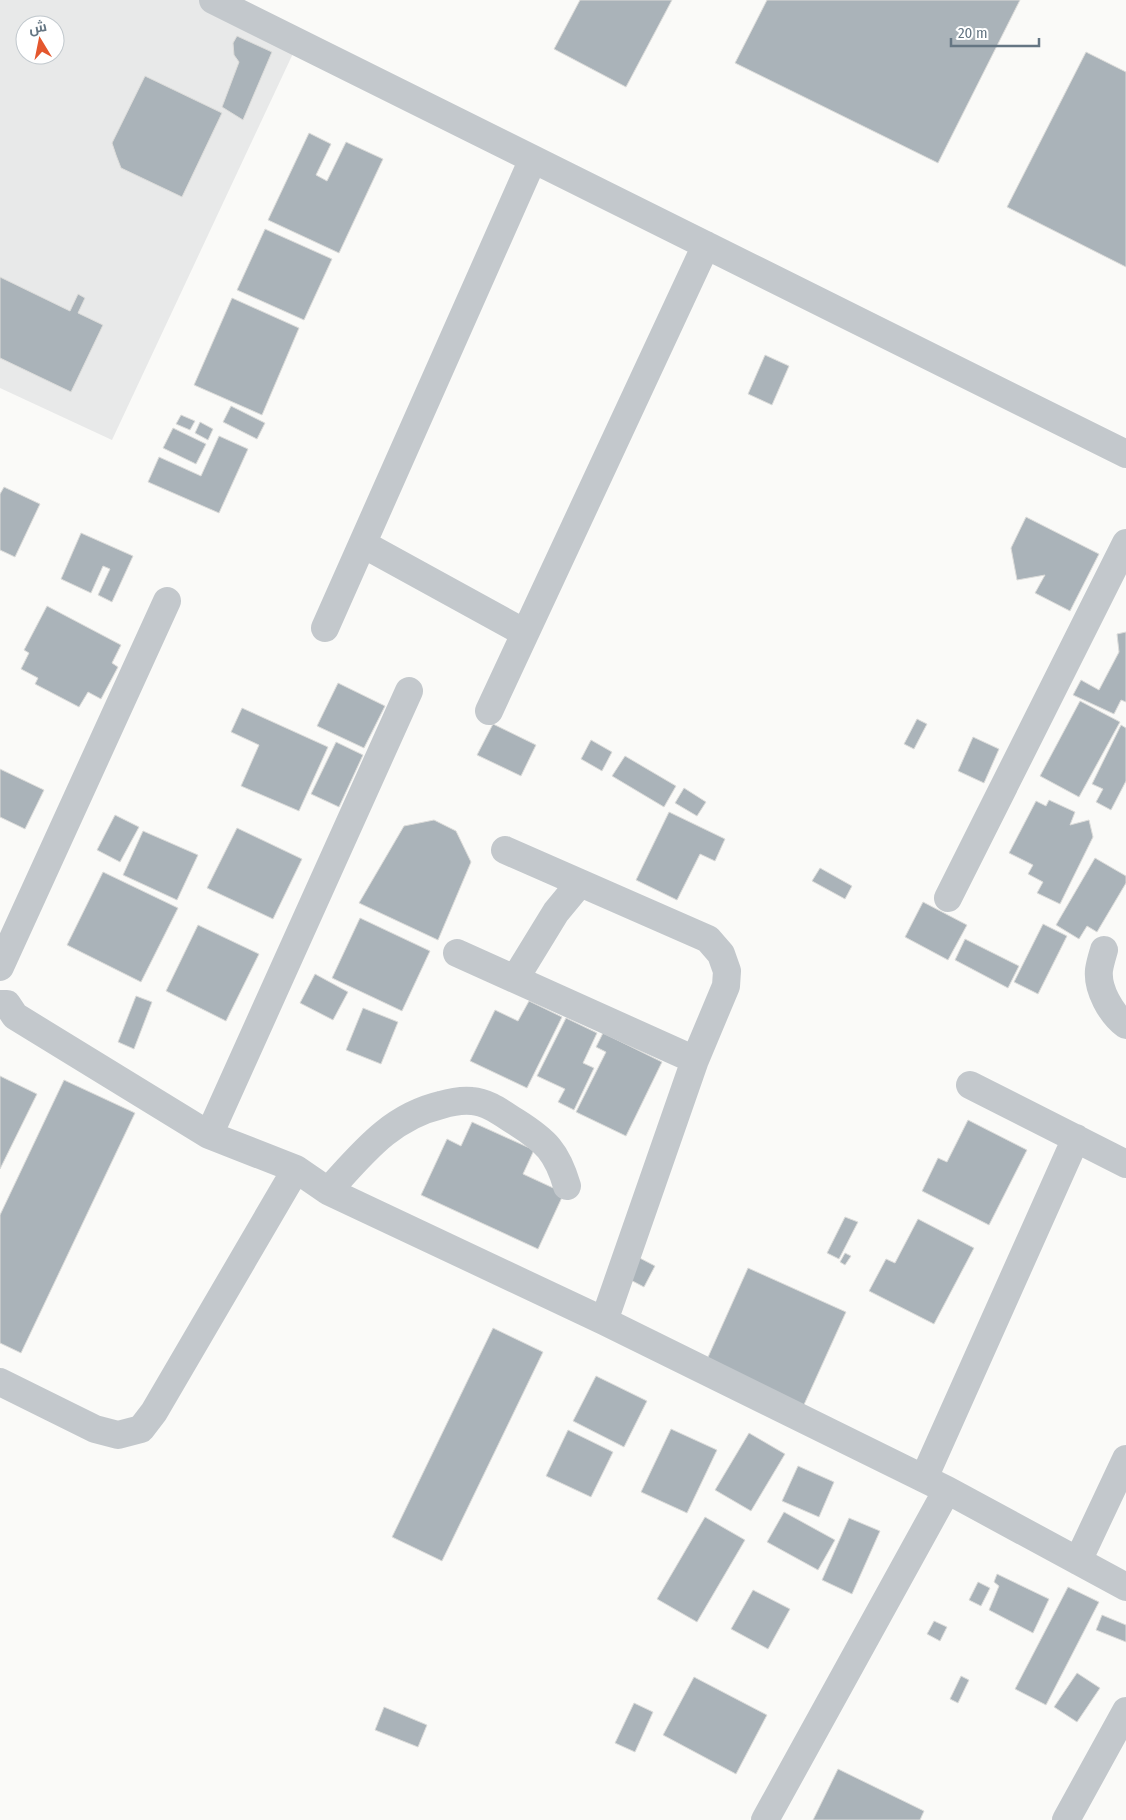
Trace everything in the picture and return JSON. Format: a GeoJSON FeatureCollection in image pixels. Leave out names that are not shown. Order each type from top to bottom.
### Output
{"type":"FeatureCollection","features":[{"type":"Feature","properties":{"kind":"street"},"geometry":{"type":"LineString","coordinates":[[213,0],[1126,454]]}},
{"type":"Feature","properties":{"kind":"street"},"geometry":{"type":"LineString","coordinates":[[325,628],[534,159]]}},
{"type":"Feature","properties":{"kind":"street"},"geometry":{"type":"LineString","coordinates":[[489,710],[706,245]]}},
{"type":"Feature","properties":{"kind":"street"},"geometry":{"type":"LineString","coordinates":[[948,898],[1126,543]]}},
{"type":"Feature","properties":{"kind":"street"},"geometry":{"type":"LineString","coordinates":[[363,544],[525,633]]}},
{"type":"Feature","properties":{"kind":"street"},"geometry":{"type":"LineString","coordinates":[[0,967],[167,601]]}},
{"type":"Feature","properties":{"kind":"street"},"geometry":{"type":"LineString","coordinates":[[209,1135],[409,691]]}},
{"type":"Feature","properties":{"kind":"street"},"geometry":{"type":"LineString","coordinates":[[505,850],[708,938],[721,954],[727,971],[726,986],[695,1060],[604,1321]]}},
{"type":"Feature","properties":{"kind":"street"},"geometry":{"type":"LineString","coordinates":[[515,979],[556,912],[580,883]]}},
{"type":"Feature","properties":{"kind":"street"},"geometry":{"type":"LineString","coordinates":[[1104,950],[1099,971],[1101,986],[1108,1005],[1126,1025]]}},
{"type":"Feature","properties":{"kind":"street"},"geometry":{"type":"LineString","coordinates":[[457,953],[695,1060]]}},
{"type":"Feature","properties":{"kind":"street"},"geometry":{"type":"LineString","coordinates":[[0,1004],[7,1004],[15,1016],[209,1135],[296,1170],[328,1191],[604,1321],[935,1484],[1126,1587]]}},
{"type":"Feature","properties":{"kind":"street"},"geometry":{"type":"LineString","coordinates":[[970,1085],[1126,1164]]}},
{"type":"Feature","properties":{"kind":"street"},"geometry":{"type":"LineString","coordinates":[[328,1191],[374,1141],[402,1120],[424,1109],[453,1102],[473,1101],[492,1107],[529,1130],[547,1145],[558,1158],[567,1186]]}},
{"type":"Feature","properties":{"kind":"street"},"geometry":{"type":"LineString","coordinates":[[765,1820],[935,1484],[1076,1138]]}},
{"type":"Feature","properties":{"kind":"street"},"geometry":{"type":"LineString","coordinates":[[0,1382],[95,1429],[118,1435],[141,1429],[154,1412],[296,1170]]}},
{"type":"Feature","properties":{"kind":"street"},"geometry":{"type":"LineString","coordinates":[[1078,1561],[1126,1459]]}},
{"type":"Feature","properties":{"kind":"street"},"geometry":{"type":"LineString","coordinates":[[1066,1820],[1126,1711]]}},
{"type":"Feature","properties":{"kind":"shaded area"},"geometry":{"type":"Polygon","coordinates":[[[0,0],[199,0],[297,45],[112,440],[0,388],[0,0]]]}},
{"type":"Feature","properties":{"kind":"building"},"geometry":{"type":"Polygon","coordinates":[[[580,0],[672,0],[626,87],[554,49],[580,0]]]}},
{"type":"Feature","properties":{"kind":"building"},"geometry":{"type":"Polygon","coordinates":[[[767,0],[1020,0],[938,163],[735,63],[767,0]]]}},
{"type":"Feature","properties":{"kind":"building"},"geometry":{"type":"Polygon","coordinates":[[[237,36],[272,52],[243,120],[222,107],[239,62],[234,55],[233,43],[237,36]]]}},
{"type":"Feature","properties":{"kind":"building"},"geometry":{"type":"Polygon","coordinates":[[[1086,52],[1126,72],[1126,267],[1007,207],[1086,52]]]}},
{"type":"Feature","properties":{"kind":"building"},"geometry":{"type":"Polygon","coordinates":[[[145,76],[222,113],[182,197],[121,168],[112,143],[145,76]]]}},
{"type":"Feature","properties":{"kind":"building"},"geometry":{"type":"Polygon","coordinates":[[[309,133],[331,144],[316,175],[327,181],[346,142],[383,159],[339,253],[268,220],[309,133]]]}},
{"type":"Feature","properties":{"kind":"building"},"geometry":{"type":"Polygon","coordinates":[[[265,229],[332,259],[304,320],[237,290],[265,229]]]}},
{"type":"Feature","properties":{"kind":"building"},"geometry":{"type":"Polygon","coordinates":[[[0,277],[70,311],[78,294],[85,298],[78,313],[103,325],[71,392],[0,358],[0,277]]]}},
{"type":"Feature","properties":{"kind":"building"},"geometry":{"type":"Polygon","coordinates":[[[232,298],[299,328],[262,415],[194,385],[232,298]]]}},
{"type":"Feature","properties":{"kind":"building"},"geometry":{"type":"Polygon","coordinates":[[[765,355],[789,366],[772,405],[748,394],[765,355]]]}},
{"type":"Feature","properties":{"kind":"building"},"geometry":{"type":"Polygon","coordinates":[[[231,406],[265,423],[257,439],[223,422],[231,406]]]}},
{"type":"Feature","properties":{"kind":"building"},"geometry":{"type":"Polygon","coordinates":[[[181,415],[195,421],[190,430],[176,424],[181,415]]]}},
{"type":"Feature","properties":{"kind":"building"},"geometry":{"type":"Polygon","coordinates":[[[200,422],[213,429],[208,440],[195,433],[200,422]]]}},
{"type":"Feature","properties":{"kind":"building"},"geometry":{"type":"Polygon","coordinates":[[[173,428],[206,444],[196,464],[163,448],[173,428]]]}},
{"type":"Feature","properties":{"kind":"building"},"geometry":{"type":"Polygon","coordinates":[[[219,436],[248,449],[219,513],[148,482],[159,457],[201,476],[219,436]]]}},
{"type":"Feature","properties":{"kind":"building"},"geometry":{"type":"Polygon","coordinates":[[[4,487],[40,504],[15,557],[0,550],[0,494],[4,487]]]}},
{"type":"Feature","properties":{"kind":"building"},"geometry":{"type":"Polygon","coordinates":[[[1026,517],[1099,554],[1070,611],[1035,593],[1045,575],[1017,580],[1011,548],[1026,517]]]}},
{"type":"Feature","properties":{"kind":"building"},"geometry":{"type":"Polygon","coordinates":[[[81,533],[133,556],[112,602],[98,595],[110,569],[103,566],[91,593],[61,579],[81,533]]]}},
{"type":"Feature","properties":{"kind":"building"},"geometry":{"type":"Polygon","coordinates":[[[47,606],[121,645],[112,663],[118,667],[101,699],[88,692],[79,707],[35,684],[38,678],[21,669],[29,653],[24,650],[47,606]]]}},
{"type":"Feature","properties":{"kind":"building"},"geometry":{"type":"Polygon","coordinates":[[[1126,632],[1126,702],[1121,700],[1114,714],[1073,695],[1081,680],[1099,690],[1119,652],[1117,634],[1126,632]]]}},
{"type":"Feature","properties":{"kind":"building"},"geometry":{"type":"Polygon","coordinates":[[[338,683],[385,706],[364,748],[317,726],[338,683]]]}},
{"type":"Feature","properties":{"kind":"building"},"geometry":{"type":"Polygon","coordinates":[[[1080,701],[1120,722],[1079,797],[1040,776],[1080,701]]]}},
{"type":"Feature","properties":{"kind":"building"},"geometry":{"type":"Polygon","coordinates":[[[242,708],[328,747],[299,811],[241,786],[259,745],[231,732],[242,708]]]}},
{"type":"Feature","properties":{"kind":"building"},"geometry":{"type":"Polygon","coordinates":[[[917,719],[927,724],[914,749],[904,744],[917,719]]]}},
{"type":"Feature","properties":{"kind":"building"},"geometry":{"type":"Polygon","coordinates":[[[493,724],[536,745],[521,776],[477,755],[493,724]]]}},
{"type":"Feature","properties":{"kind":"building"},"geometry":{"type":"Polygon","coordinates":[[[1121,725],[1126,728],[1126,781],[1111,810],[1096,802],[1103,789],[1092,784],[1121,725]]]}},
{"type":"Feature","properties":{"kind":"building"},"geometry":{"type":"Polygon","coordinates":[[[973,737],[999,749],[984,783],[958,771],[973,737]]]}},
{"type":"Feature","properties":{"kind":"building"},"geometry":{"type":"Polygon","coordinates":[[[591,740],[612,752],[602,771],[581,759],[591,740]]]}},
{"type":"Feature","properties":{"kind":"building"},"geometry":{"type":"Polygon","coordinates":[[[336,742],[363,755],[339,807],[311,794],[336,742]]]}},
{"type":"Feature","properties":{"kind":"building"},"geometry":{"type":"Polygon","coordinates":[[[625,756],[676,786],[664,807],[612,776],[625,756]]]}},
{"type":"Feature","properties":{"kind":"building"},"geometry":{"type":"Polygon","coordinates":[[[0,769],[44,790],[25,829],[0,817],[0,769]]]}},
{"type":"Feature","properties":{"kind":"building"},"geometry":{"type":"Polygon","coordinates":[[[684,788],[706,802],[697,816],[675,803],[684,788]]]}},
{"type":"Feature","properties":{"kind":"building"},"geometry":{"type":"Polygon","coordinates":[[[1049,800],[1075,812],[1070,825],[1089,820],[1093,837],[1060,904],[1037,893],[1043,882],[1028,874],[1033,865],[1009,853],[1036,801],[1046,806],[1049,800]]]}},
{"type":"Feature","properties":{"kind":"building"},"geometry":{"type":"Polygon","coordinates":[[[669,812],[725,839],[715,861],[700,854],[677,900],[636,880],[669,812]]]}},
{"type":"Feature","properties":{"kind":"building"},"geometry":{"type":"Polygon","coordinates":[[[115,815],[139,827],[120,862],[97,850],[115,815]]]}},
{"type":"Feature","properties":{"kind":"building"},"geometry":{"type":"Polygon","coordinates":[[[434,820],[456,831],[471,862],[438,940],[359,903],[404,826],[434,820]]]}},
{"type":"Feature","properties":{"kind":"building"},"geometry":{"type":"Polygon","coordinates":[[[237,828],[302,859],[273,919],[207,888],[237,828]]]}},
{"type":"Feature","properties":{"kind":"building"},"geometry":{"type":"Polygon","coordinates":[[[143,831],[198,855],[177,900],[123,875],[143,831]]]}},
{"type":"Feature","properties":{"kind":"building"},"geometry":{"type":"Polygon","coordinates":[[[1095,858],[1126,876],[1126,883],[1097,932],[1087,926],[1079,939],[1056,925],[1095,858]]]}},
{"type":"Feature","properties":{"kind":"building"},"geometry":{"type":"Polygon","coordinates":[[[820,868],[852,886],[845,899],[812,881],[820,868]]]}},
{"type":"Feature","properties":{"kind":"building"},"geometry":{"type":"Polygon","coordinates":[[[103,872],[178,908],[141,982],[67,945],[103,872]]]}},
{"type":"Feature","properties":{"kind":"building"},"geometry":{"type":"Polygon","coordinates":[[[923,902],[967,925],[948,960],[905,937],[923,902]]]}},
{"type":"Feature","properties":{"kind":"building"},"geometry":{"type":"Polygon","coordinates":[[[360,918],[430,951],[402,1011],[332,978],[360,918]]]}},
{"type":"Feature","properties":{"kind":"building"},"geometry":{"type":"Polygon","coordinates":[[[1043,924],[1067,936],[1038,994],[1014,982],[1043,924]]]}},
{"type":"Feature","properties":{"kind":"building"},"geometry":{"type":"Polygon","coordinates":[[[198,925],[259,954],[226,1021],[166,991],[198,925]]]}},
{"type":"Feature","properties":{"kind":"building"},"geometry":{"type":"Polygon","coordinates":[[[965,939],[1019,966],[1008,988],[955,960],[965,939]]]}},
{"type":"Feature","properties":{"kind":"building"},"geometry":{"type":"Polygon","coordinates":[[[315,974],[348,992],[333,1020],[300,1003],[315,974]]]}},
{"type":"Feature","properties":{"kind":"building"},"geometry":{"type":"Polygon","coordinates":[[[136,996],[152,1002],[134,1049],[118,1042],[136,996]]]}},
{"type":"Feature","properties":{"kind":"building"},"geometry":{"type":"Polygon","coordinates":[[[529,1001],[562,1017],[527,1088],[470,1061],[495,1010],[518,1021],[529,1001]]]}},
{"type":"Feature","properties":{"kind":"building"},"geometry":{"type":"Polygon","coordinates":[[[363,1008],[398,1022],[381,1064],[346,1050],[363,1008]]]}},
{"type":"Feature","properties":{"kind":"building"},"geometry":{"type":"Polygon","coordinates":[[[566,1018],[597,1033],[583,1063],[594,1068],[574,1110],[558,1102],[565,1089],[537,1076],[566,1018]]]}},
{"type":"Feature","properties":{"kind":"building"},"geometry":{"type":"Polygon","coordinates":[[[603,1033],[662,1062],[626,1136],[576,1112],[606,1052],[596,1047],[603,1033]]]}},
{"type":"Feature","properties":{"kind":"building"},"geometry":{"type":"Polygon","coordinates":[[[0,1076],[37,1094],[0,1169],[0,1076]]]}},
{"type":"Feature","properties":{"kind":"building"},"geometry":{"type":"Polygon","coordinates":[[[64,1080],[135,1113],[21,1353],[0,1343],[0,1215],[64,1080]]]}},
{"type":"Feature","properties":{"kind":"building"},"geometry":{"type":"Polygon","coordinates":[[[968,1120],[1027,1150],[989,1225],[922,1191],[938,1158],[947,1162],[968,1120]]]}},
{"type":"Feature","properties":{"kind":"building"},"geometry":{"type":"Polygon","coordinates":[[[472,1122],[534,1150],[523,1174],[564,1193],[538,1249],[421,1195],[447,1139],[461,1146],[472,1122]]]}},
{"type":"Feature","properties":{"kind":"building"},"geometry":{"type":"Polygon","coordinates":[[[845,1217],[858,1222],[839,1259],[827,1253],[845,1217]]]}},
{"type":"Feature","properties":{"kind":"building"},"geometry":{"type":"Polygon","coordinates":[[[918,1219],[974,1248],[934,1324],[869,1291],[886,1259],[895,1263],[918,1219]]]}},
{"type":"Feature","properties":{"kind":"building"},"geometry":{"type":"Polygon","coordinates":[[[845,1253],[851,1256],[845,1265],[840,1262],[845,1253]]]}},
{"type":"Feature","properties":{"kind":"building"},"geometry":{"type":"Polygon","coordinates":[[[632,1254],[655,1266],[644,1287],[621,1275],[632,1254]]]}},
{"type":"Feature","properties":{"kind":"building"},"geometry":{"type":"Polygon","coordinates":[[[748,1268],[846,1312],[802,1409],[704,1366],[748,1268]]]}},
{"type":"Feature","properties":{"kind":"building"},"geometry":{"type":"Polygon","coordinates":[[[493,1328],[543,1352],[442,1561],[392,1537],[493,1328]]]}},
{"type":"Feature","properties":{"kind":"building"},"geometry":{"type":"Polygon","coordinates":[[[596,1376],[647,1401],[624,1447],[573,1421],[596,1376]]]}},
{"type":"Feature","properties":{"kind":"building"},"geometry":{"type":"Polygon","coordinates":[[[671,1429],[717,1450],[687,1513],[641,1492],[671,1429]]]}},
{"type":"Feature","properties":{"kind":"building"},"geometry":{"type":"Polygon","coordinates":[[[568,1430],[613,1452],[591,1497],[546,1476],[568,1430]]]}},
{"type":"Feature","properties":{"kind":"building"},"geometry":{"type":"Polygon","coordinates":[[[749,1433],[785,1454],[751,1511],[715,1490],[749,1433]]]}},
{"type":"Feature","properties":{"kind":"building"},"geometry":{"type":"Polygon","coordinates":[[[798,1466],[834,1482],[819,1517],[782,1501],[798,1466]]]}},
{"type":"Feature","properties":{"kind":"building"},"geometry":{"type":"Polygon","coordinates":[[[784,1512],[835,1540],[818,1570],[767,1542],[784,1512]]]}},
{"type":"Feature","properties":{"kind":"building"},"geometry":{"type":"Polygon","coordinates":[[[705,1517],[745,1540],[697,1622],[657,1599],[705,1517]]]}},
{"type":"Feature","properties":{"kind":"building"},"geometry":{"type":"Polygon","coordinates":[[[849,1518],[880,1531],[852,1594],[822,1580],[849,1518]]]}},
{"type":"Feature","properties":{"kind":"building"},"geometry":{"type":"Polygon","coordinates":[[[997,1574],[1049,1599],[1033,1633],[989,1610],[999,1586],[994,1582],[997,1574]]]}},
{"type":"Feature","properties":{"kind":"building"},"geometry":{"type":"Polygon","coordinates":[[[978,1582],[990,1588],[981,1606],[969,1600],[978,1582]]]}},
{"type":"Feature","properties":{"kind":"building"},"geometry":{"type":"Polygon","coordinates":[[[1068,1587],[1099,1602],[1046,1705],[1015,1689],[1068,1587]]]}},
{"type":"Feature","properties":{"kind":"building"},"geometry":{"type":"Polygon","coordinates":[[[753,1590],[790,1609],[768,1649],[731,1629],[753,1590]]]}},
{"type":"Feature","properties":{"kind":"building"},"geometry":{"type":"Polygon","coordinates":[[[1102,1615],[1126,1625],[1126,1642],[1096,1630],[1102,1615]]]}},
{"type":"Feature","properties":{"kind":"building"},"geometry":{"type":"Polygon","coordinates":[[[934,1621],[947,1627],[940,1641],[927,1634],[934,1621]]]}},
{"type":"Feature","properties":{"kind":"building"},"geometry":{"type":"Polygon","coordinates":[[[1077,1673],[1100,1688],[1077,1722],[1054,1707],[1077,1673]]]}},
{"type":"Feature","properties":{"kind":"building"},"geometry":{"type":"Polygon","coordinates":[[[961,1676],[969,1680],[958,1703],[950,1699],[961,1676]]]}},
{"type":"Feature","properties":{"kind":"building"},"geometry":{"type":"Polygon","coordinates":[[[694,1677],[767,1715],[736,1774],[663,1735],[694,1677]]]}},
{"type":"Feature","properties":{"kind":"building"},"geometry":{"type":"Polygon","coordinates":[[[634,1703],[653,1712],[635,1752],[615,1743],[634,1703]]]}},
{"type":"Feature","properties":{"kind":"building"},"geometry":{"type":"Polygon","coordinates":[[[384,1707],[427,1725],[418,1747],[375,1730],[384,1707]]]}},
{"type":"Feature","properties":{"kind":"building"},"geometry":{"type":"Polygon","coordinates":[[[838,1769],[924,1811],[920,1820],[813,1820],[838,1769]]]}}]}
